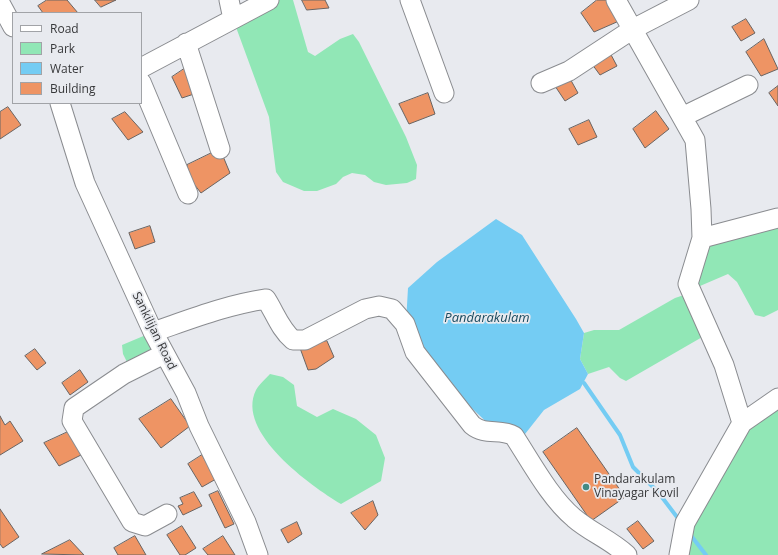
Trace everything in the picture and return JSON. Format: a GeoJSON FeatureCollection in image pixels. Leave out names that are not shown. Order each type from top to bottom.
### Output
{"type":"FeatureCollection","features":[{"type":"Feature","properties":{"kind":"street"},"geometry":{"type":"LineString","coordinates":[[229,0],[233,18]]}},
{"type":"Feature","properties":{"kind":"street"},"geometry":{"type":"LineString","coordinates":[[142,67],[269,0]]}},
{"type":"Feature","properties":{"kind":"street"},"geometry":{"type":"LineString","coordinates":[[410,0],[444,93]]}},
{"type":"Feature","properties":{"kind":"street"},"geometry":{"type":"LineString","coordinates":[[616,0],[695,140],[702,209],[702,238],[688,284],[724,365],[742,423]]}},
{"type":"Feature","properties":{"kind":"street"},"geometry":{"type":"LineString","coordinates":[[541,83],[569,72],[633,29],[690,0]]}},
{"type":"Feature","properties":{"kind":"street"},"geometry":{"type":"LineString","coordinates":[[0,3],[12,25]]}},
{"type":"Feature","properties":{"kind":"street"},"geometry":{"type":"LineString","coordinates":[[186,43],[220,150]]}},
{"type":"Feature","properties":{"kind":"street"},"geometry":{"type":"LineString","coordinates":[[142,84],[188,194]]}},
{"type":"Feature","properties":{"kind":"street"},"geometry":{"type":"LineString","coordinates":[[682,117],[748,85]]}},
{"type":"Feature","properties":{"kind":"street","name":"Sankilijan Road"},"geometry":{"type":"LineString","coordinates":[[65,105],[85,183],[153,332],[186,393],[199,426],[246,522],[258,555]]}},
{"type":"Feature","properties":{"kind":"street"},"geometry":{"type":"LineString","coordinates":[[702,238],[778,218]]}},
{"type":"Feature","properties":{"kind":"street"},"geometry":{"type":"LineString","coordinates":[[153,332],[216,309],[239,303],[266,299],[277,316],[283,331],[293,340],[305,340],[365,309],[379,306],[392,309],[405,324],[415,352],[472,425],[483,431],[507,432],[514,436],[556,499],[574,518],[620,548],[627,555]]}},
{"type":"Feature","properties":{"kind":"street"},"geometry":{"type":"LineString","coordinates":[[164,354],[124,374],[74,408],[72,421],[132,522],[145,526],[167,514]]}},
{"type":"Feature","properties":{"kind":"street"},"geometry":{"type":"LineString","coordinates":[[681,554],[685,523],[742,423],[778,398]]}},
{"type":"Feature","properties":{"kind":"green space"},"geometry":{"type":"Polygon","coordinates":[[[269,0],[293,0],[308,52],[315,56],[340,39],[353,34],[359,42],[406,137],[417,165],[416,179],[407,183],[386,185],[374,182],[365,175],[352,173],[343,177],[336,184],[317,191],[304,191],[283,182],[276,172],[269,117],[233,19],[269,0]]]}},
{"type":"Feature","properties":{"kind":"green space"},"geometry":{"type":"Polygon","coordinates":[[[778,218],[778,310],[764,317],[755,315],[737,282],[728,274],[700,286],[695,286],[702,238],[778,218]]]}},
{"type":"Feature","properties":{"kind":"green space"},"geometry":{"type":"Polygon","coordinates":[[[690,293],[704,336],[626,381],[620,378],[609,367],[588,374],[580,359],[584,333],[594,330],[619,330],[675,298],[690,293]]]}},
{"type":"Feature","properties":{"kind":"green space"},"geometry":{"type":"Polygon","coordinates":[[[153,332],[164,354],[132,372],[123,354],[122,345],[153,332]]]}},
{"type":"Feature","properties":{"kind":"green space"},"geometry":{"type":"Polygon","coordinates":[[[270,374],[283,377],[294,385],[297,406],[317,417],[333,409],[356,419],[376,435],[385,458],[381,481],[341,504],[295,471],[279,456],[266,440],[256,423],[252,406],[256,390],[270,374]]]}},
{"type":"Feature","properties":{"kind":"green space"},"geometry":{"type":"Polygon","coordinates":[[[778,398],[778,555],[683,555],[685,523],[742,423],[778,398]]]}},
{"type":"Feature","properties":{"kind":"water","name":"Pandarakulam"},"geometry":{"type":"Polygon","coordinates":[[[496,219],[522,235],[576,319],[584,333],[580,359],[588,374],[580,389],[544,410],[514,448],[461,398],[405,340],[408,288],[437,262],[496,219]]]}},
{"type":"Feature","properties":{"kind":"building"},"geometry":{"type":"Polygon","coordinates":[[[47,0],[67,0],[77,12],[42,12],[38,6],[47,0]]]}},
{"type":"Feature","properties":{"kind":"building"},"geometry":{"type":"Polygon","coordinates":[[[95,0],[116,0],[101,7],[95,0]]]}},
{"type":"Feature","properties":{"kind":"building"},"geometry":{"type":"Polygon","coordinates":[[[302,0],[325,0],[329,8],[307,10],[302,0]]]}},
{"type":"Feature","properties":{"kind":"building"},"geometry":{"type":"Polygon","coordinates":[[[597,0],[607,0],[619,21],[594,32],[581,13],[597,0]]]}},
{"type":"Feature","properties":{"kind":"building"},"geometry":{"type":"Polygon","coordinates":[[[746,19],[755,33],[741,41],[732,27],[746,19]]]}},
{"type":"Feature","properties":{"kind":"building"},"geometry":{"type":"Polygon","coordinates":[[[764,39],[778,69],[761,76],[746,52],[764,39]]]}},
{"type":"Feature","properties":{"kind":"building"},"geometry":{"type":"Polygon","coordinates":[[[609,51],[617,66],[600,75],[589,60],[609,51]]]}},
{"type":"Feature","properties":{"kind":"building"},"geometry":{"type":"Polygon","coordinates":[[[187,67],[194,94],[182,98],[172,77],[187,67]]]}},
{"type":"Feature","properties":{"kind":"building"},"geometry":{"type":"Polygon","coordinates":[[[568,75],[578,93],[565,101],[553,83],[568,75]]]}},
{"type":"Feature","properties":{"kind":"building"},"geometry":{"type":"Polygon","coordinates":[[[778,86],[778,106],[769,93],[778,86]]]}},
{"type":"Feature","properties":{"kind":"building"},"geometry":{"type":"Polygon","coordinates":[[[428,93],[435,114],[409,124],[399,104],[428,93]]]}},
{"type":"Feature","properties":{"kind":"building"},"geometry":{"type":"Polygon","coordinates":[[[8,107],[21,125],[0,139],[0,112],[8,107]]]}},
{"type":"Feature","properties":{"kind":"building"},"geometry":{"type":"Polygon","coordinates":[[[656,111],[669,129],[645,148],[633,129],[656,111]]]}},
{"type":"Feature","properties":{"kind":"building"},"geometry":{"type":"Polygon","coordinates":[[[125,112],[143,132],[128,140],[112,119],[125,112]]]}},
{"type":"Feature","properties":{"kind":"building"},"geometry":{"type":"Polygon","coordinates":[[[589,120],[597,137],[578,145],[569,129],[589,120]]]}},
{"type":"Feature","properties":{"kind":"building"},"geometry":{"type":"Polygon","coordinates":[[[220,149],[230,173],[201,193],[190,179],[187,165],[220,149]]]}},
{"type":"Feature","properties":{"kind":"building"},"geometry":{"type":"Polygon","coordinates":[[[150,226],[155,242],[135,249],[129,233],[150,226]]]}},
{"type":"Feature","properties":{"kind":"building"},"geometry":{"type":"Polygon","coordinates":[[[327,341],[334,357],[316,369],[308,370],[300,348],[327,341]]]}},
{"type":"Feature","properties":{"kind":"building"},"geometry":{"type":"Polygon","coordinates":[[[35,349],[46,363],[37,370],[25,356],[35,349]]]}},
{"type":"Feature","properties":{"kind":"building"},"geometry":{"type":"Polygon","coordinates":[[[80,370],[88,382],[70,395],[62,383],[80,370]]]}},
{"type":"Feature","properties":{"kind":"building"},"geometry":{"type":"Polygon","coordinates":[[[171,399],[190,426],[161,448],[139,419],[171,399]]]}},
{"type":"Feature","properties":{"kind":"building"},"geometry":{"type":"Polygon","coordinates":[[[0,416],[5,425],[10,421],[23,441],[0,455],[0,416]]]}},
{"type":"Feature","properties":{"kind":"building"},"geometry":{"type":"Polygon","coordinates":[[[577,428],[625,497],[591,521],[543,452],[577,428]]]}},
{"type":"Feature","properties":{"kind":"building"},"geometry":{"type":"Polygon","coordinates":[[[70,431],[85,453],[59,466],[44,443],[70,431]]]}},
{"type":"Feature","properties":{"kind":"building"},"geometry":{"type":"Polygon","coordinates":[[[202,455],[216,479],[202,487],[188,464],[202,455]]]}},
{"type":"Feature","properties":{"kind":"building"},"geometry":{"type":"Polygon","coordinates":[[[218,491],[234,524],[225,528],[209,495],[218,491]]]}},
{"type":"Feature","properties":{"kind":"building"},"geometry":{"type":"Polygon","coordinates":[[[194,492],[202,506],[183,515],[178,506],[183,504],[180,498],[194,492]]]}},
{"type":"Feature","properties":{"kind":"building"},"geometry":{"type":"Polygon","coordinates":[[[373,501],[378,515],[365,530],[351,513],[373,501]]]}},
{"type":"Feature","properties":{"kind":"building"},"geometry":{"type":"Polygon","coordinates":[[[0,509],[19,537],[3,548],[0,544],[0,509]]]}},
{"type":"Feature","properties":{"kind":"building"},"geometry":{"type":"Polygon","coordinates":[[[638,521],[654,541],[643,549],[627,529],[638,521]]]}},
{"type":"Feature","properties":{"kind":"building"},"geometry":{"type":"Polygon","coordinates":[[[297,522],[302,534],[288,543],[281,530],[297,522]]]}},
{"type":"Feature","properties":{"kind":"building"},"geometry":{"type":"Polygon","coordinates":[[[182,526],[196,548],[185,555],[180,555],[167,535],[182,526]]]}},
{"type":"Feature","properties":{"kind":"building"},"geometry":{"type":"Polygon","coordinates":[[[135,536],[146,555],[118,555],[114,548],[135,536]]]}},
{"type":"Feature","properties":{"kind":"building"},"geometry":{"type":"Polygon","coordinates":[[[223,536],[235,555],[208,555],[203,549],[223,536]]]}},
{"type":"Feature","properties":{"kind":"building"},"geometry":{"type":"Polygon","coordinates":[[[70,540],[84,555],[42,554],[70,540]]]}},
{"type":"Feature","properties":{"kind":"waterway"},"geometry":{"type":"LineString","coordinates":[[584,383],[620,435],[633,467],[658,492],[680,521]]}},
{"type":"Feature","properties":{"kind":"waterway"},"geometry":{"type":"LineString","coordinates":[[689,533],[706,555]]}},
{"type":"Feature","properties":{"kind":"place","name":"Pandarakulam Vinayagar Kovil"},"geometry":{"type":"Point","coordinates":[586,487]}}]}
